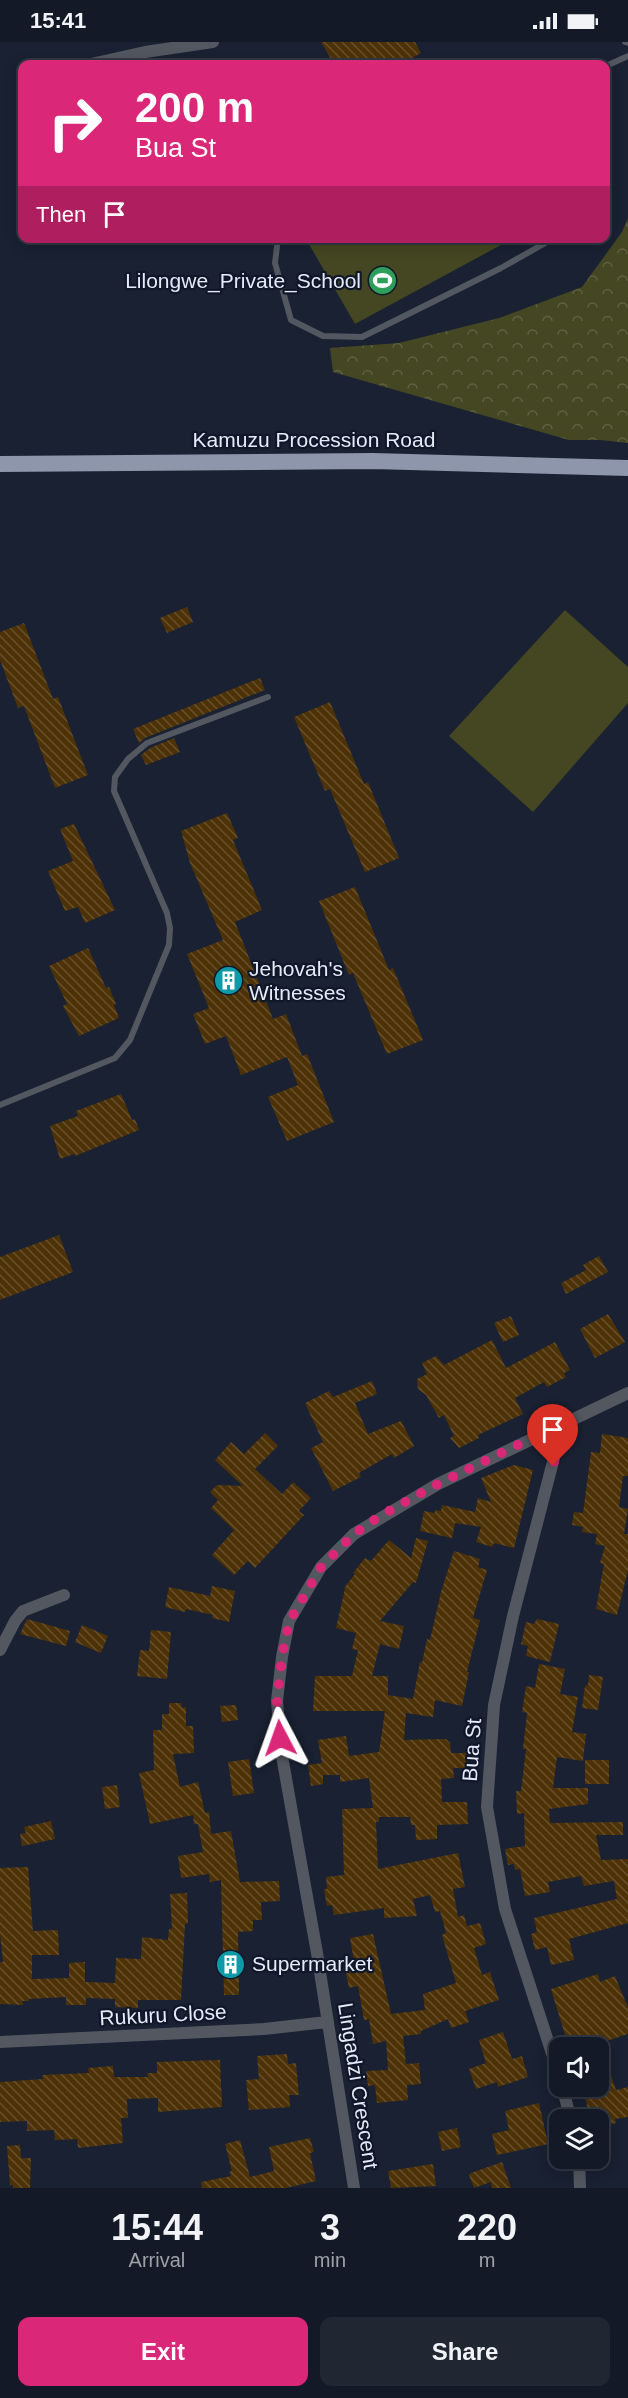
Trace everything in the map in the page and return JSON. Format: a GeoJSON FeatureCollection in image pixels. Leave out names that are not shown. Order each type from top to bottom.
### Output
{"type":"FeatureCollection","features":[{"type":"Feature","properties":{"kind":"highway","name":"Kamuzu Procession Road"},"geometry":{"type":"LineString","coordinates":[[0,464],[373,460],[628,468]]}},
{"type":"Feature","properties":{"kind":"street"},"geometry":{"type":"LineString","coordinates":[[109,60],[213,42]]}},
{"type":"Feature","properties":{"kind":"street","name":"Lingadzi Crescent"},"geometry":{"type":"LineString","coordinates":[[354,2188],[317,1953],[282,1756],[277,1701],[289,1622],[321,1567],[354,1534],[380,1516],[438,1484],[628,1393]]}},
{"type":"Feature","properties":{"kind":"street","name":"Bua St"},"geometry":{"type":"LineString","coordinates":[[549,2044],[505,1909],[487,1807],[494,1705],[513,1616],[563,1423]]}},
{"type":"Feature","properties":{"kind":"street"},"geometry":{"type":"LineString","coordinates":[[0,1650],[15,1621],[23,1611],[64,1595]]}},
{"type":"Feature","properties":{"kind":"street","name":"Rukuru Close"},"geometry":{"type":"LineString","coordinates":[[0,2042],[264,2030],[327,2022]]}},
{"type":"Feature","properties":{"kind":"street"},"geometry":{"type":"LineString","coordinates":[[579,2169],[580,2188]]}},
{"type":"Feature","properties":{"kind":"lane"},"geometry":{"type":"LineString","coordinates":[[610,64],[628,56]]}},
{"type":"Feature","properties":{"kind":"lane"},"geometry":{"type":"LineString","coordinates":[[277,243],[274,263],[291,320],[323,336],[362,337],[501,268],[545,243]]}},
{"type":"Feature","properties":{"kind":"lane"},"geometry":{"type":"LineString","coordinates":[[0,1106],[115,1058],[124,1050],[169,945],[167,913],[114,791],[115,777],[128,759],[147,743],[268,697]]}},
{"type":"Feature","properties":{"kind":"green space"},"geometry":{"type":"Polygon","coordinates":[[[628,218],[628,443],[569,440],[333,372],[330,348],[399,343],[499,318],[582,287],[622,232],[628,218]]]}},
{"type":"Feature","properties":{"kind":"green space","name":"Lilongwe_Private_School"},"geometry":{"type":"Polygon","coordinates":[[[308,243],[505,243],[355,324],[308,243]]]}},
{"type":"Feature","properties":{"kind":"green space"},"geometry":{"type":"Polygon","coordinates":[[[565,610],[628,667],[628,703],[533,812],[449,736],[565,610]]]}},
{"type":"Feature","properties":{"kind":"building"},"geometry":{"type":"Polygon","coordinates":[[[321,42],[415,42],[421,53],[409,60],[332,60],[321,42]]]}},
{"type":"Feature","properties":{"kind":"building"},"geometry":{"type":"Polygon","coordinates":[[[187,607],[193,622],[167,633],[160,618],[187,607]]]}},
{"type":"Feature","properties":{"kind":"building"},"geometry":{"type":"Polygon","coordinates":[[[24,623],[53,699],[58,697],[88,775],[55,788],[24,706],[18,708],[0,660],[0,632],[24,623]]]}},
{"type":"Feature","properties":{"kind":"building"},"geometry":{"type":"Polygon","coordinates":[[[260,678],[265,690],[145,738],[139,743],[133,729],[260,678]]]}},
{"type":"Feature","properties":{"kind":"building"},"geometry":{"type":"Polygon","coordinates":[[[330,702],[364,784],[368,782],[399,858],[365,872],[330,789],[325,791],[294,717],[330,702]]]}},
{"type":"Feature","properties":{"kind":"building"},"geometry":{"type":"Polygon","coordinates":[[[174,738],[180,752],[146,765],[141,755],[150,748],[174,738]]]}},
{"type":"Feature","properties":{"kind":"building"},"geometry":{"type":"Polygon","coordinates":[[[227,813],[238,838],[233,840],[262,910],[235,922],[273,1019],[286,1014],[302,1056],[307,1054],[334,1122],[287,1141],[268,1097],[298,1085],[287,1057],[241,1075],[226,1036],[205,1044],[193,1014],[209,1008],[187,954],[223,940],[190,863],[181,831],[227,813]]]}},
{"type":"Feature","properties":{"kind":"building"},"geometry":{"type":"Polygon","coordinates":[[[74,824],[115,910],[85,923],[78,907],[65,911],[48,871],[73,861],[60,829],[74,824]]]}},
{"type":"Feature","properties":{"kind":"building","name":"Jehovah's Witnesses"},"geometry":{"type":"Polygon","coordinates":[[[355,887],[389,970],[393,968],[423,1040],[387,1054],[353,973],[349,975],[319,901],[355,887]]]}},
{"type":"Feature","properties":{"kind":"building"},"geometry":{"type":"Polygon","coordinates":[[[88,948],[106,988],[109,987],[119,1018],[79,1036],[63,1006],[67,1004],[49,966],[88,948]]]}},
{"type":"Feature","properties":{"kind":"building"},"geometry":{"type":"Polygon","coordinates":[[[121,1094],[139,1130],[75,1156],[74,1154],[60,1159],[50,1126],[78,1116],[76,1111],[121,1094]]]}},
{"type":"Feature","properties":{"kind":"building"},"geometry":{"type":"Polygon","coordinates":[[[59,1235],[73,1272],[0,1300],[0,1257],[59,1235]]]}},
{"type":"Feature","properties":{"kind":"building"},"geometry":{"type":"Polygon","coordinates":[[[599,1256],[608,1272],[566,1294],[561,1283],[586,1270],[583,1265],[599,1256]]]}},
{"type":"Feature","properties":{"kind":"building"},"geometry":{"type":"Polygon","coordinates":[[[608,1314],[625,1342],[595,1358],[580,1329],[608,1314]]]}},
{"type":"Feature","properties":{"kind":"building"},"geometry":{"type":"Polygon","coordinates":[[[511,1316],[519,1335],[503,1342],[494,1323],[511,1316]]]}},
{"type":"Feature","properties":{"kind":"building"},"geometry":{"type":"Polygon","coordinates":[[[492,1340],[506,1368],[555,1342],[570,1370],[564,1373],[566,1377],[547,1387],[544,1382],[515,1398],[523,1414],[478,1435],[479,1438],[459,1448],[450,1438],[454,1436],[444,1415],[439,1418],[426,1395],[418,1389],[417,1379],[427,1374],[422,1363],[436,1356],[444,1365],[492,1340]]]}},
{"type":"Feature","properties":{"kind":"building"},"geometry":{"type":"Polygon","coordinates":[[[372,1381],[377,1394],[355,1403],[368,1434],[401,1421],[414,1446],[394,1458],[392,1454],[359,1473],[361,1477],[333,1491],[311,1448],[323,1442],[305,1403],[329,1391],[333,1397],[372,1381]]]}},
{"type":"Feature","properties":{"kind":"building"},"geometry":{"type":"Polygon","coordinates":[[[265,1433],[278,1446],[255,1469],[282,1494],[293,1482],[311,1498],[299,1511],[304,1515],[255,1568],[248,1561],[234,1575],[212,1555],[234,1530],[211,1508],[218,1500],[210,1492],[217,1485],[243,1486],[215,1460],[231,1442],[244,1454],[265,1433]]]}},
{"type":"Feature","properties":{"kind":"building"},"geometry":{"type":"Polygon","coordinates":[[[602,1434],[628,1438],[628,1476],[623,1476],[619,1507],[628,1509],[624,1534],[628,1534],[628,1570],[617,1615],[596,1609],[604,1564],[600,1563],[605,1546],[595,1544],[597,1534],[582,1532],[583,1527],[572,1525],[574,1512],[583,1513],[591,1452],[600,1453],[602,1434]]]}},
{"type":"Feature","properties":{"kind":"building"},"geometry":{"type":"Polygon","coordinates":[[[514,1465],[533,1470],[514,1548],[494,1543],[492,1547],[476,1542],[481,1527],[455,1523],[452,1538],[420,1531],[424,1511],[435,1513],[435,1510],[441,1511],[442,1505],[475,1512],[478,1498],[491,1502],[481,1478],[514,1465]]]}},
{"type":"Feature","properties":{"kind":"building"},"geometry":{"type":"Polygon","coordinates":[[[416,1538],[428,1541],[416,1583],[413,1582],[380,1621],[404,1626],[399,1649],[380,1644],[372,1676],[388,1676],[388,1695],[413,1699],[420,1662],[422,1663],[427,1639],[430,1640],[441,1592],[454,1551],[480,1559],[478,1567],[487,1570],[473,1618],[480,1620],[467,1672],[469,1672],[462,1706],[435,1700],[433,1717],[406,1713],[404,1740],[446,1739],[450,1743],[451,1753],[466,1753],[467,1768],[453,1768],[454,1778],[441,1779],[442,1802],[467,1802],[468,1824],[437,1825],[437,1839],[416,1840],[415,1825],[411,1825],[410,1817],[379,1817],[379,1822],[376,1822],[378,1869],[458,1853],[465,1887],[453,1889],[458,1917],[464,1915],[467,1926],[480,1923],[486,1944],[474,1948],[482,1975],[490,1972],[499,2000],[465,2011],[469,2022],[451,2028],[448,2019],[421,2031],[421,2034],[403,2036],[406,2064],[419,2063],[421,2084],[407,2085],[408,2100],[377,2103],[375,2085],[368,2086],[366,2071],[388,2070],[386,2041],[373,2044],[369,2019],[364,2020],[358,1986],[349,1988],[344,1963],[354,1961],[350,1938],[373,1934],[391,2014],[425,2010],[423,1994],[456,1983],[442,1935],[446,1933],[440,1911],[435,1912],[430,1895],[413,1899],[417,1916],[384,1918],[384,1908],[334,1915],[332,1905],[327,1906],[324,1889],[327,1889],[326,1877],[344,1875],[342,1809],[373,1808],[369,1778],[340,1782],[340,1775],[323,1775],[323,1784],[311,1786],[308,1765],[322,1763],[318,1740],[346,1736],[349,1756],[379,1752],[385,1711],[313,1711],[315,1676],[352,1676],[358,1650],[352,1649],[356,1633],[336,1628],[344,1588],[355,1574],[353,1573],[365,1558],[371,1561],[389,1540],[411,1558],[416,1538]]]}},
{"type":"Feature","properties":{"kind":"building"},"geometry":{"type":"Polygon","coordinates":[[[212,1586],[235,1591],[229,1622],[212,1618],[213,1615],[165,1607],[169,1587],[210,1596],[212,1586]]]}},
{"type":"Feature","properties":{"kind":"building"},"geometry":{"type":"Polygon","coordinates":[[[27,1619],[70,1631],[66,1646],[20,1634],[27,1619]]]}},
{"type":"Feature","properties":{"kind":"building"},"geometry":{"type":"Polygon","coordinates":[[[537,1619],[559,1624],[550,1662],[526,1656],[528,1646],[521,1644],[526,1622],[534,1624],[537,1619]]]}},
{"type":"Feature","properties":{"kind":"building"},"geometry":{"type":"Polygon","coordinates":[[[82,1625],[108,1636],[101,1653],[75,1642],[82,1625]]]}},
{"type":"Feature","properties":{"kind":"building"},"geometry":{"type":"Polygon","coordinates":[[[151,1630],[171,1632],[167,1679],[137,1676],[140,1650],[149,1651],[151,1630]]]}},
{"type":"Feature","properties":{"kind":"building"},"geometry":{"type":"Polygon","coordinates":[[[539,1664],[565,1669],[560,1694],[578,1697],[572,1732],[586,1734],[583,1761],[557,1757],[553,1788],[588,1788],[588,1804],[549,1809],[550,1823],[623,1822],[623,1835],[596,1835],[601,1860],[628,1859],[628,1923],[569,1939],[574,1960],[551,1965],[547,1947],[535,1950],[531,1934],[537,1932],[534,1918],[617,1899],[614,1881],[584,1886],[581,1876],[548,1882],[550,1892],[525,1896],[520,1869],[515,1870],[514,1864],[508,1865],[505,1849],[525,1846],[524,1813],[517,1814],[516,1791],[521,1791],[526,1749],[523,1749],[527,1713],[522,1712],[526,1686],[535,1688],[539,1664]]]}},
{"type":"Feature","properties":{"kind":"building"},"geometry":{"type":"Polygon","coordinates":[[[589,1675],[603,1677],[598,1710],[582,1708],[589,1675]]]}},
{"type":"Feature","properties":{"kind":"building"},"geometry":{"type":"Polygon","coordinates":[[[169,1703],[181,1703],[182,1708],[186,1707],[186,1726],[193,1726],[194,1753],[173,1754],[180,1787],[198,1782],[205,1813],[209,1812],[211,1834],[231,1831],[240,1882],[279,1881],[280,1901],[261,1902],[262,1920],[253,1920],[253,1931],[238,1932],[239,1995],[224,1995],[221,1880],[210,1882],[209,1874],[181,1878],[178,1856],[203,1852],[198,1824],[194,1824],[193,1815],[150,1824],[139,1773],[154,1770],[153,1730],[162,1730],[162,1714],[169,1714],[169,1703]]]}},
{"type":"Feature","properties":{"kind":"building"},"geometry":{"type":"Polygon","coordinates":[[[236,1705],[238,1720],[222,1722],[220,1706],[236,1705]]]}},
{"type":"Feature","properties":{"kind":"building"},"geometry":{"type":"Polygon","coordinates":[[[249,1759],[254,1793],[233,1796],[228,1762],[249,1759]]]}},
{"type":"Feature","properties":{"kind":"building"},"geometry":{"type":"Polygon","coordinates":[[[585,1760],[609,1760],[609,1784],[585,1784],[585,1760]]]}},
{"type":"Feature","properties":{"kind":"building"},"geometry":{"type":"Polygon","coordinates":[[[117,1785],[120,1807],[105,1809],[102,1787],[117,1785]]]}},
{"type":"Feature","properties":{"kind":"building"},"geometry":{"type":"Polygon","coordinates":[[[51,1821],[55,1839],[22,1846],[20,1834],[26,1833],[24,1827],[51,1821]]]}},
{"type":"Feature","properties":{"kind":"building"},"geometry":{"type":"Polygon","coordinates":[[[28,1867],[33,1931],[58,1930],[59,1955],[32,1955],[32,1979],[69,1978],[69,1963],[85,1962],[85,1982],[115,1983],[116,1958],[141,1959],[142,1937],[168,1940],[169,1929],[172,1929],[170,1894],[187,1893],[188,1923],[185,1924],[181,2000],[138,2000],[138,2008],[115,2007],[115,1999],[86,1998],[86,2005],[66,2005],[66,1997],[29,1999],[29,2001],[22,2001],[23,2005],[0,2004],[0,1962],[3,1962],[0,1934],[0,1868],[28,1867]]]}},
{"type":"Feature","properties":{"kind":"building"},"geometry":{"type":"Polygon","coordinates":[[[598,1974],[600,1982],[615,1976],[628,2008],[628,2034],[609,2040],[609,2037],[566,2037],[551,1989],[598,1974]]]}},
{"type":"Feature","properties":{"kind":"building"},"geometry":{"type":"Polygon","coordinates":[[[503,2032],[512,2059],[522,2056],[528,2077],[498,2087],[497,2082],[476,2089],[469,2069],[486,2063],[479,2040],[503,2032]]]}},
{"type":"Feature","properties":{"kind":"building"},"geometry":{"type":"Polygon","coordinates":[[[287,2054],[288,2064],[296,2063],[299,2095],[289,2095],[290,2107],[249,2110],[246,2080],[259,2079],[257,2056],[287,2054]]]}},
{"type":"Feature","properties":{"kind":"building"},"geometry":{"type":"Polygon","coordinates":[[[220,2060],[222,2107],[158,2112],[158,2098],[127,2099],[128,2118],[121,2118],[123,2143],[78,2148],[77,2139],[55,2140],[54,2130],[27,2131],[27,2121],[0,2122],[0,2082],[43,2079],[42,2075],[89,2073],[88,2068],[113,2066],[114,2077],[148,2077],[147,2073],[157,2073],[157,2062],[220,2060]]]}},
{"type":"Feature","properties":{"kind":"building"},"geometry":{"type":"Polygon","coordinates":[[[609,2069],[616,2090],[628,2087],[628,2117],[615,2119],[616,2123],[609,2125],[609,2109],[588,2109],[585,2097],[609,2097],[609,2069]]]}},
{"type":"Feature","properties":{"kind":"building"},"geometry":{"type":"Polygon","coordinates":[[[539,2103],[548,2144],[497,2155],[492,2134],[509,2130],[505,2111],[539,2103]]]}},
{"type":"Feature","properties":{"kind":"building"},"geometry":{"type":"Polygon","coordinates":[[[457,2128],[461,2147],[442,2151],[438,2132],[457,2128]]]}},
{"type":"Feature","properties":{"kind":"building"},"geometry":{"type":"Polygon","coordinates":[[[310,2138],[314,2152],[310,2153],[316,2181],[286,2188],[202,2188],[201,2182],[231,2176],[229,2172],[232,2171],[225,2144],[240,2140],[250,2177],[274,2171],[269,2147],[310,2138]]]}},
{"type":"Feature","properties":{"kind":"building"},"geometry":{"type":"Polygon","coordinates":[[[20,2145],[21,2158],[31,2158],[30,2188],[13,2188],[13,2185],[10,2185],[7,2146],[20,2145]]]}},
{"type":"Feature","properties":{"kind":"building"},"geometry":{"type":"Polygon","coordinates":[[[502,2162],[511,2188],[492,2188],[491,2182],[474,2188],[469,2175],[471,2173],[502,2162]]]}},
{"type":"Feature","properties":{"kind":"building"},"geometry":{"type":"Polygon","coordinates":[[[433,2164],[436,2186],[391,2188],[388,2171],[433,2164]]]}},
{"type":"Feature","properties":{"kind":"place","name":"Lilongwe_Private_School"},"geometry":{"type":"Point","coordinates":[382,281]}},
{"type":"Feature","properties":{"kind":"place","name":"Jehovah's Witnesses"},"geometry":{"type":"Point","coordinates":[228,981]}},
{"type":"Feature","properties":{"kind":"place","name":"Supermarket"},"geometry":{"type":"Point","coordinates":[231,1964]}},
{"type":"Feature","properties":{"kind":"route"},"geometry":{"type":"LineString","coordinates":[[280,1738],[277,1701],[289,1622],[321,1567],[354,1534],[380,1516],[438,1484],[563,1423],[553,1466]]}}]}
